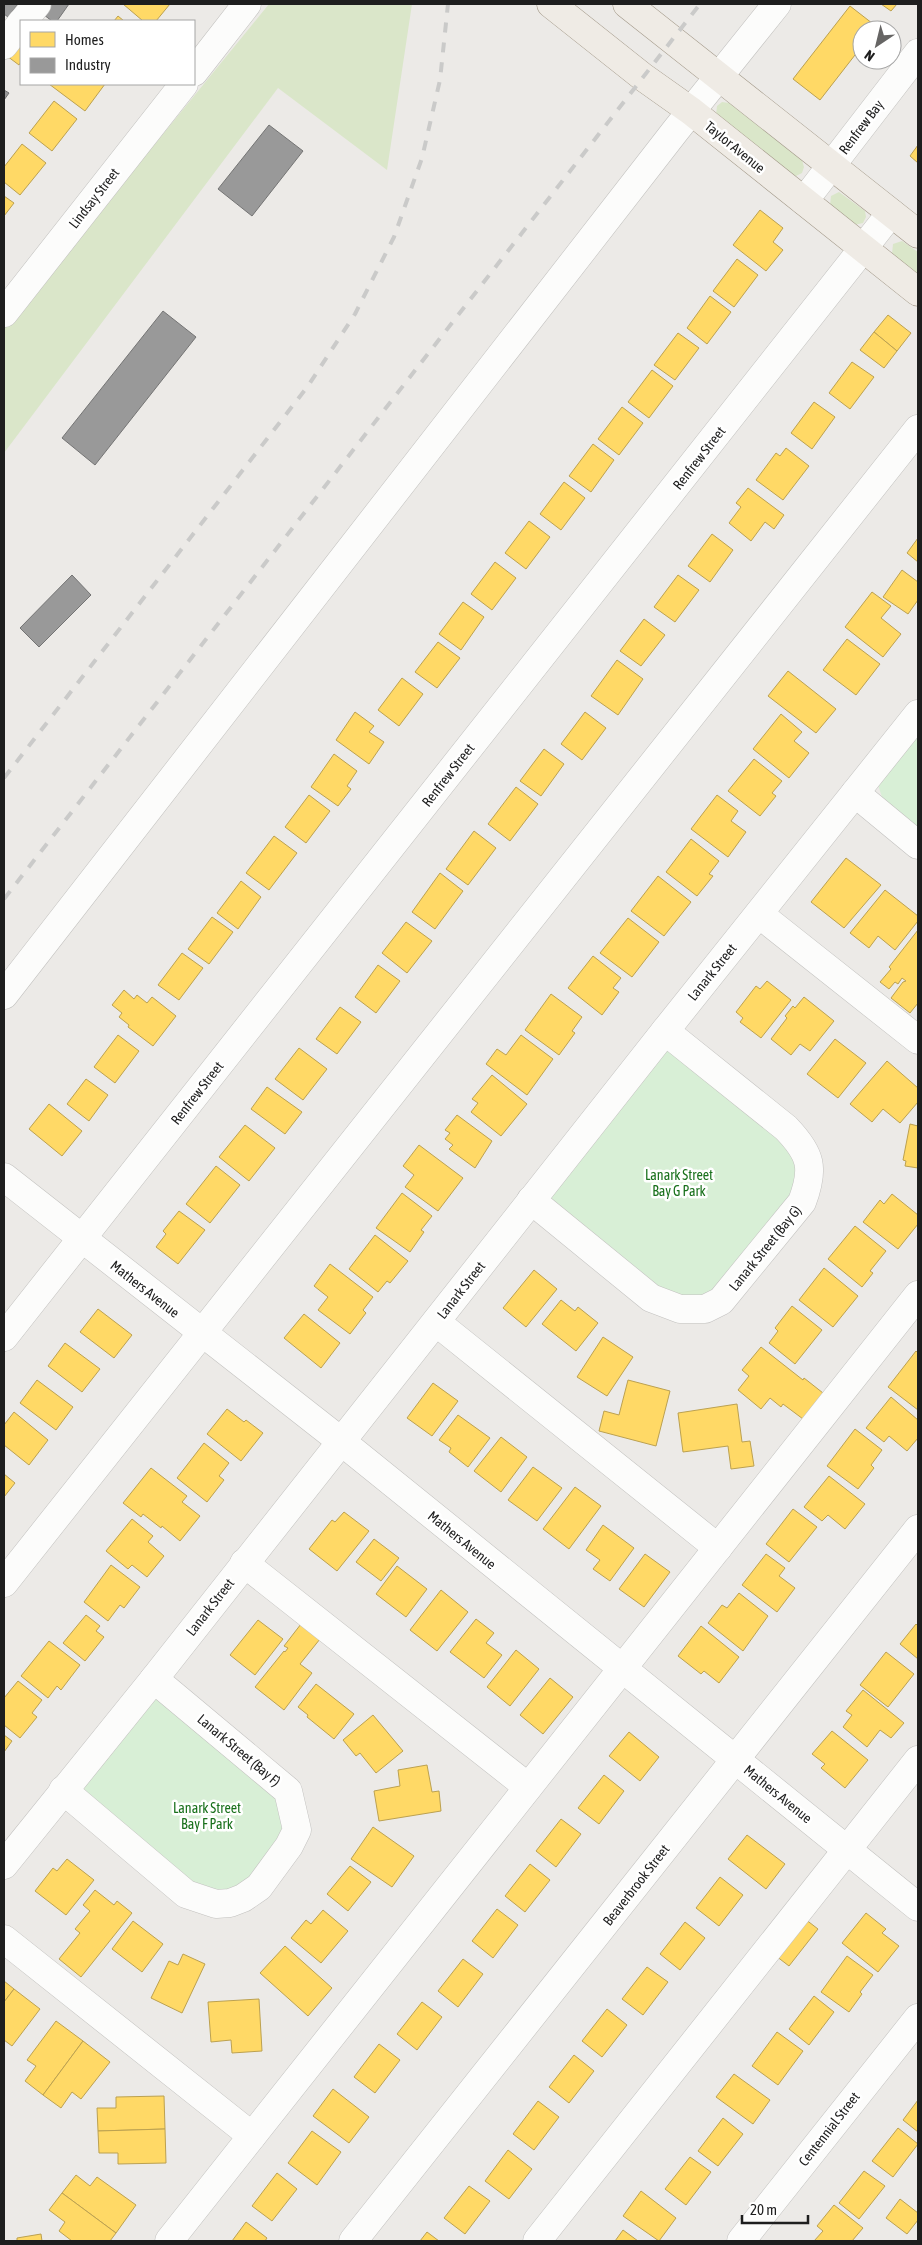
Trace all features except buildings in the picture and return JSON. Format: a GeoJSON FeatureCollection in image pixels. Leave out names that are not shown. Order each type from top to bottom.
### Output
{"type":"FeatureCollection","features":[{"type":"Feature","properties":{"kind":"main road","name":"Taylor Avenue"},"geometry":{"type":"LineString","coordinates":[[550,4],[691,112],[918,292]]}},
{"type":"Feature","properties":{"kind":"main road"},"geometry":{"type":"LineString","coordinates":[[627,4],[918,234]]}},
{"type":"Feature","properties":{"kind":"street"},"geometry":{"type":"LineString","coordinates":[[24,20],[37,4]]}},
{"type":"Feature","properties":{"kind":"street"},"geometry":{"type":"LineString","coordinates":[[195,71],[247,4]]}},
{"type":"Feature","properties":{"kind":"street"},"geometry":{"type":"LineString","coordinates":[[4,995],[777,4]]}},
{"type":"Feature","properties":{"kind":"street"},"geometry":{"type":"LineString","coordinates":[[4,45],[20,25]]}},
{"type":"Feature","properties":{"kind":"street","name":"Renfrew Bay"},"geometry":{"type":"LineString","coordinates":[[804,201],[918,53]]}},
{"type":"Feature","properties":{"kind":"street","name":"Lindsay Street"},"geometry":{"type":"LineString","coordinates":[[4,312],[183,85]]}},
{"type":"Feature","properties":{"kind":"street","name":"Renfrew Street"},"geometry":{"type":"LineString","coordinates":[[4,1337],[891,213]]}},
{"type":"Feature","properties":{"kind":"street"},"geometry":{"type":"LineString","coordinates":[[4,1583],[918,429]]}},
{"type":"Feature","properties":{"kind":"street","name":"Lanark Street"},"geometry":{"type":"LineString","coordinates":[[4,1865],[154,1679],[665,1030],[918,714]]}},
{"type":"Feature","properties":{"kind":"street"},"geometry":{"type":"LineString","coordinates":[[855,793],[918,845]]}},
{"type":"Feature","properties":{"kind":"street"},"geometry":{"type":"LineString","coordinates":[[758,914],[918,1040]]}},
{"type":"Feature","properties":{"kind":"street","name":"Lanark Street (Bay G)"},"geometry":{"type":"LineString","coordinates":[[531,1200],[651,1298],[680,1309],[705,1309],[720,1302],[802,1202],[809,1184],[810,1167],[803,1146],[786,1128],[665,1030]]}},
{"type":"Feature","properties":{"kind":"street","name":"Mathers Avenue"},"geometry":{"type":"LineString","coordinates":[[4,1177],[342,1442],[918,1907]]}},
{"type":"Feature","properties":{"kind":"street"},"geometry":{"type":"LineString","coordinates":[[169,2241],[918,1295]]}},
{"type":"Feature","properties":{"kind":"street"},"geometry":{"type":"LineString","coordinates":[[436,1322],[718,1548]]}},
{"type":"Feature","properties":{"kind":"street","name":"Beaverbrook Street"},"geometry":{"type":"LineString","coordinates":[[353,2241],[918,1529]]}},
{"type":"Feature","properties":{"kind":"street"},"geometry":{"type":"LineString","coordinates":[[244,1563],[528,1787]]}},
{"type":"Feature","properties":{"kind":"street","name":"Lanark Street (Bay F)"},"geometry":{"type":"LineString","coordinates":[[63,1790],[186,1894],[216,1904],[230,1903],[243,1898],[259,1887],[289,1846],[296,1830],[288,1791],[154,1679]]}},
{"type":"Feature","properties":{"kind":"street"},"geometry":{"type":"LineString","coordinates":[[537,2241],[918,1760]]}},
{"type":"Feature","properties":{"kind":"street"},"geometry":{"type":"LineString","coordinates":[[4,1939],[252,2136]]}},
{"type":"Feature","properties":{"kind":"street","name":"Centennial Street"},"geometry":{"type":"LineString","coordinates":[[741,2241],[918,2018]]}},
{"type":"Feature","properties":{"kind":"green space"},"geometry":{"type":"Polygon","coordinates":[[[269,4],[412,4],[387,170],[278,88],[4,453],[4,329],[269,4]]]}},
{"type":"Feature","properties":{"kind":"green space"},"geometry":{"type":"Polygon","coordinates":[[[722,102],[729,103],[802,160],[804,167],[802,173],[794,177],[716,115],[717,106],[722,102]]]}},
{"type":"Feature","properties":{"kind":"green space"},"geometry":{"type":"Polygon","coordinates":[[[839,192],[865,211],[866,217],[863,223],[854,225],[830,206],[831,196],[839,192]]]}},
{"type":"Feature","properties":{"kind":"green space"},"geometry":{"type":"Polygon","coordinates":[[[902,241],[918,252],[918,277],[892,254],[893,244],[902,241]]]}},
{"type":"Feature","properties":{"kind":"green space"},"geometry":{"type":"Polygon","coordinates":[[[918,733],[918,831],[884,803],[878,785],[918,733]]]}},
{"type":"Feature","properties":{"kind":"green space","name":"Lanark Street Bay G Park"},"geometry":{"type":"Polygon","coordinates":[[[665,1031],[809,1167],[721,1301],[680,1309],[531,1200],[665,1031]]]}},
{"type":"Feature","properties":{"kind":"green space","name":"Lanark Street Bay F Park"},"geometry":{"type":"Polygon","coordinates":[[[154,1679],[270,1775],[289,1846],[216,1904],[63,1790],[154,1679]]]}},
{"type":"Feature","properties":{"kind":"railway"},"geometry":{"type":"LineString","coordinates":[[4,778],[308,386],[355,314],[394,237],[422,158],[440,80],[448,4]]}},
{"type":"Feature","properties":{"kind":"railway"},"geometry":{"type":"LineString","coordinates":[[4,899],[700,4]]}}]}
